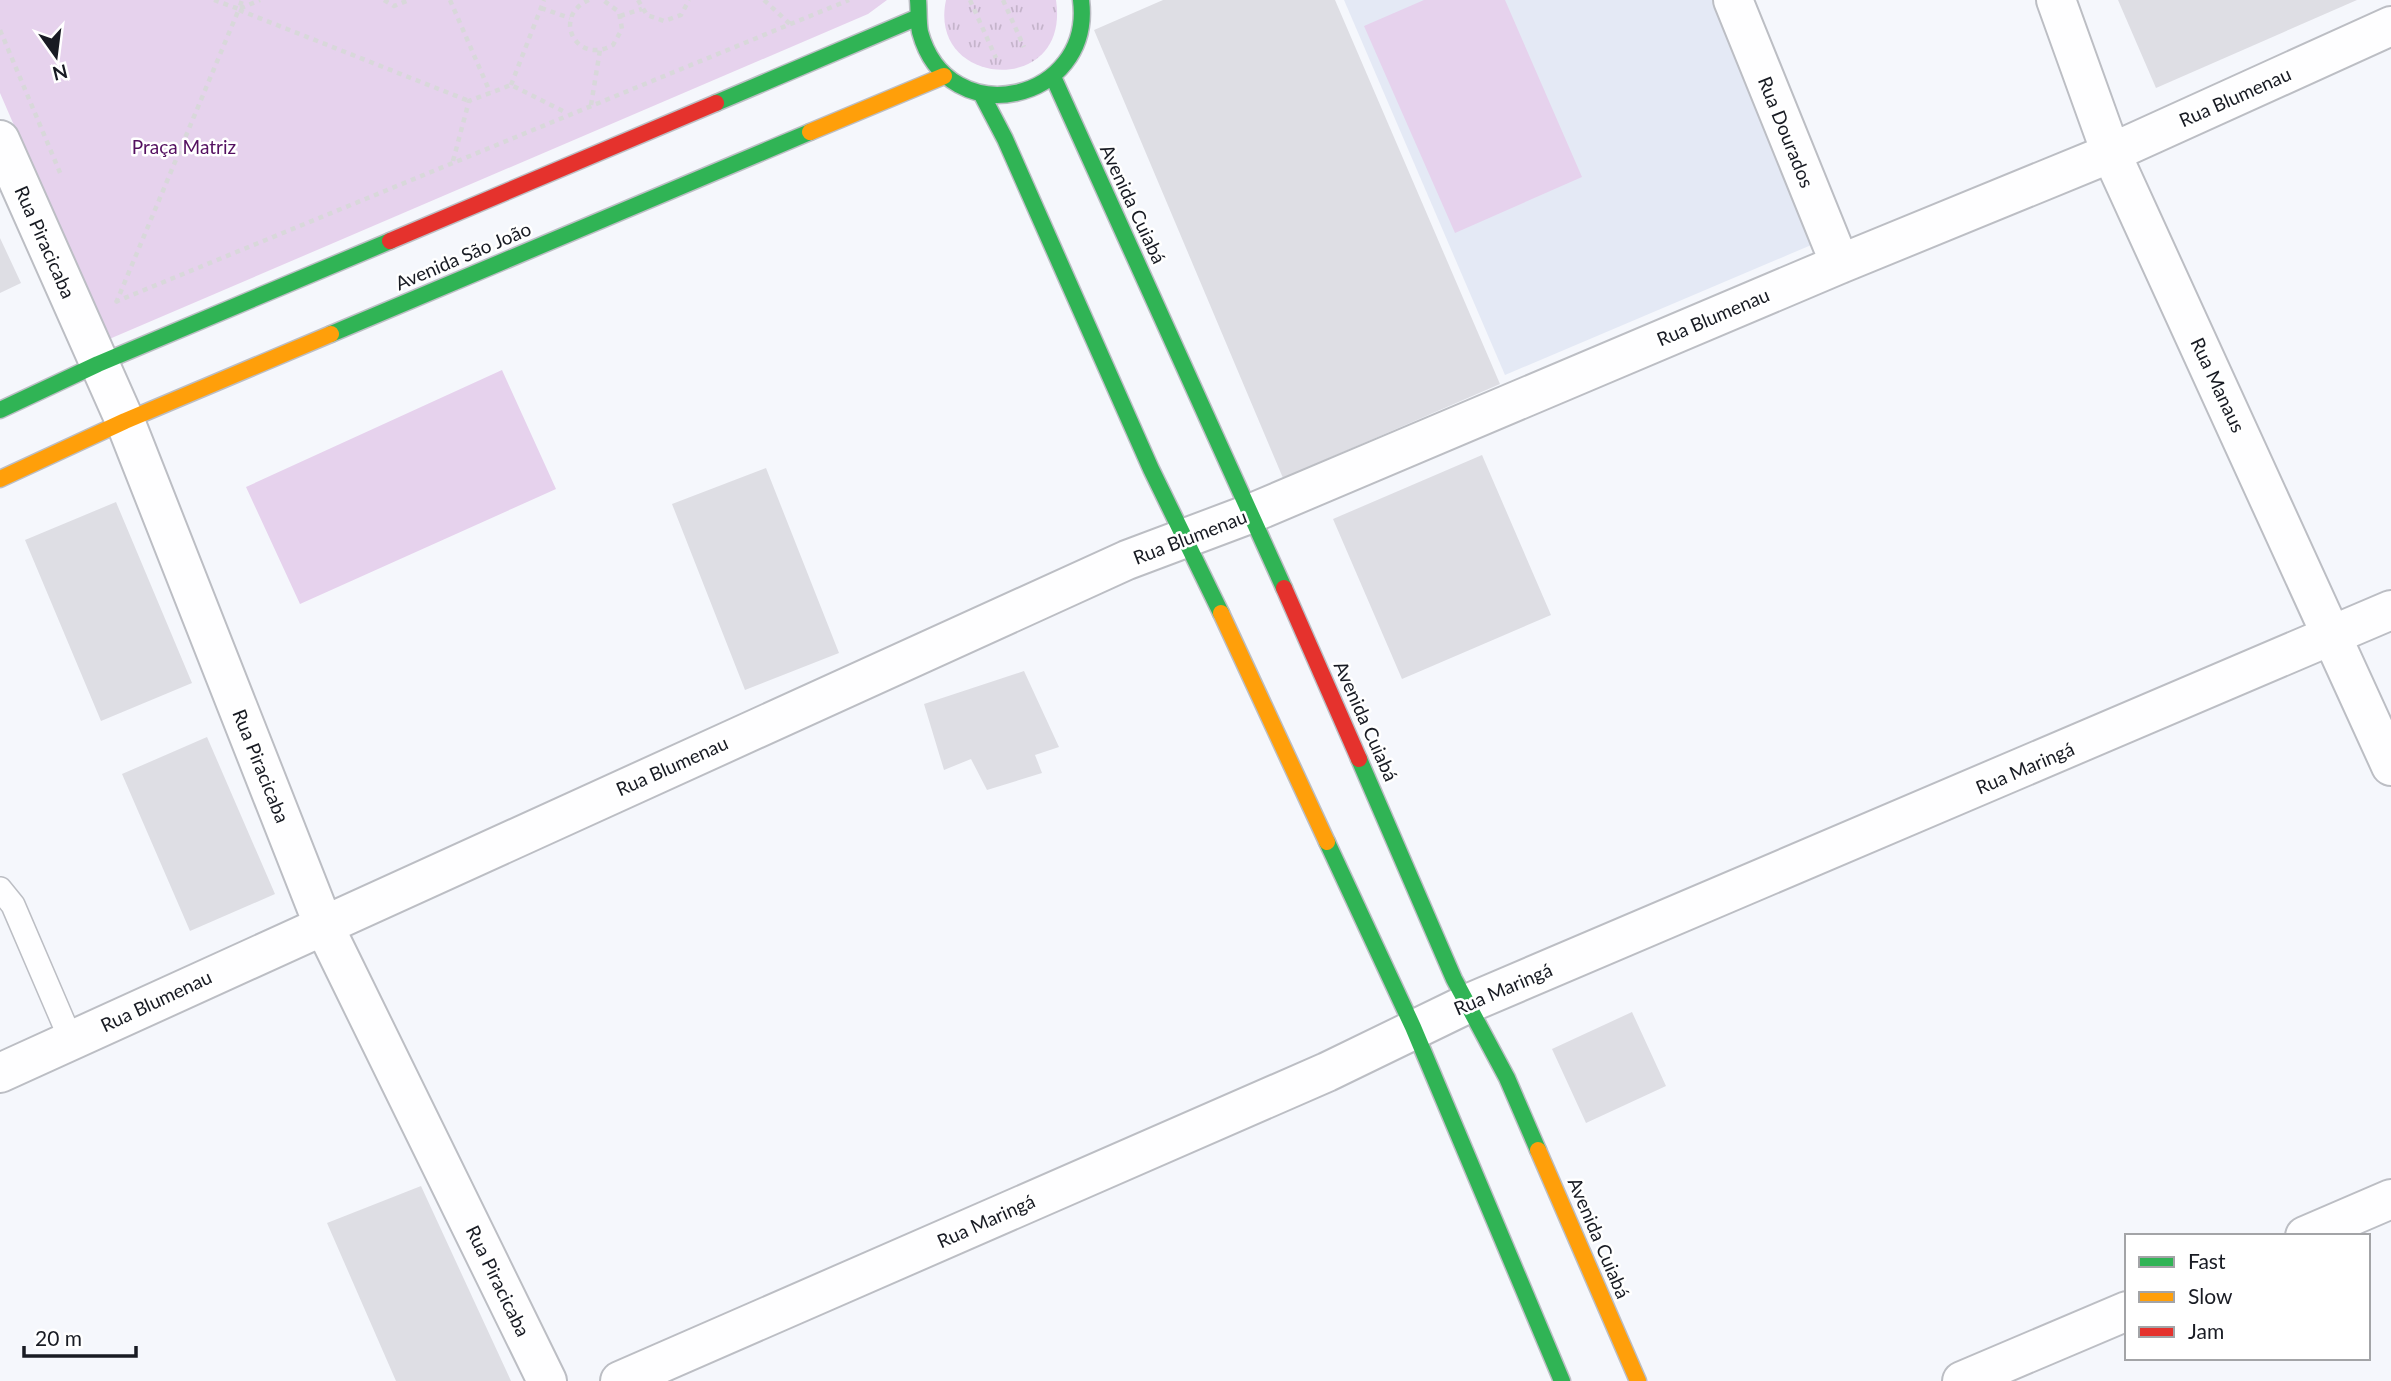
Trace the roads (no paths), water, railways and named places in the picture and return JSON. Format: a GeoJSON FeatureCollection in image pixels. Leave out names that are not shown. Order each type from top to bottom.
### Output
{"type":"FeatureCollection","features":[{"type":"Feature","properties":{"kind":"street"},"geometry":{"type":"LineString","coordinates":[[918,0],[916,18],[920,40],[929,60],[944,76],[962,88],[982,95],[1027,92],[1054,79],[1075,48],[1086,5]]}},
{"type":"Feature","properties":{"kind":"street","name":"Rua Dourados"},"geometry":{"type":"LineString","coordinates":[[1733,0],[1840,264]]}},
{"type":"Feature","properties":{"kind":"street","name":"Rua Manaus"},"geometry":{"type":"LineString","coordinates":[[2056,0],[2112,153],[2391,766]]}},
{"type":"Feature","properties":{"kind":"street"},"geometry":{"type":"LineString","coordinates":[[0,410],[99,364],[916,18]]}},
{"type":"Feature","properties":{"kind":"street","name":"Rua Blumenau"},"geometry":{"type":"LineString","coordinates":[[0,1073],[1127,560],[1252,513],[1840,264],[2112,153],[2391,26]]}},
{"type":"Feature","properties":{"kind":"street","name":"Avenida São João"},"geometry":{"type":"LineString","coordinates":[[0,479],[125,421],[944,76]]}},
{"type":"Feature","properties":{"kind":"street","name":"Avenida Cuiabá"},"geometry":{"type":"LineString","coordinates":[[1054,79],[1252,513],[1467,1004],[1507,1078],[1638,1381]]}},
{"type":"Feature","properties":{"kind":"street"},"geometry":{"type":"LineString","coordinates":[[982,95],[1005,139],[1151,469],[1186,538],[1413,1027],[1442,1102],[1562,1381]]}},
{"type":"Feature","properties":{"kind":"street","name":"Rua Piracicaba"},"geometry":{"type":"LineString","coordinates":[[0,140],[125,421],[323,924],[547,1381]]}},
{"type":"Feature","properties":{"kind":"street","name":"Rua Maringá"},"geometry":{"type":"LineString","coordinates":[[620,1381],[1327,1072],[1413,1027],[2391,610]]}},
{"type":"Feature","properties":{"kind":"street"},"geometry":{"type":"LineString","coordinates":[[2310,1234],[2391,1199]]}},
{"type":"Feature","properties":{"kind":"street"},"geometry":{"type":"LineString","coordinates":[[1962,1381],[2125,1312]]}},
{"type":"Feature","properties":{"kind":"lane"},"geometry":{"type":"LineString","coordinates":[[0,889],[13,905],[71,1040]]}},
{"type":"Feature","properties":{"kind":"park label","name":"Praça Matriz"},"geometry":{"type":"Point","coordinates":[184,147]}}]}
